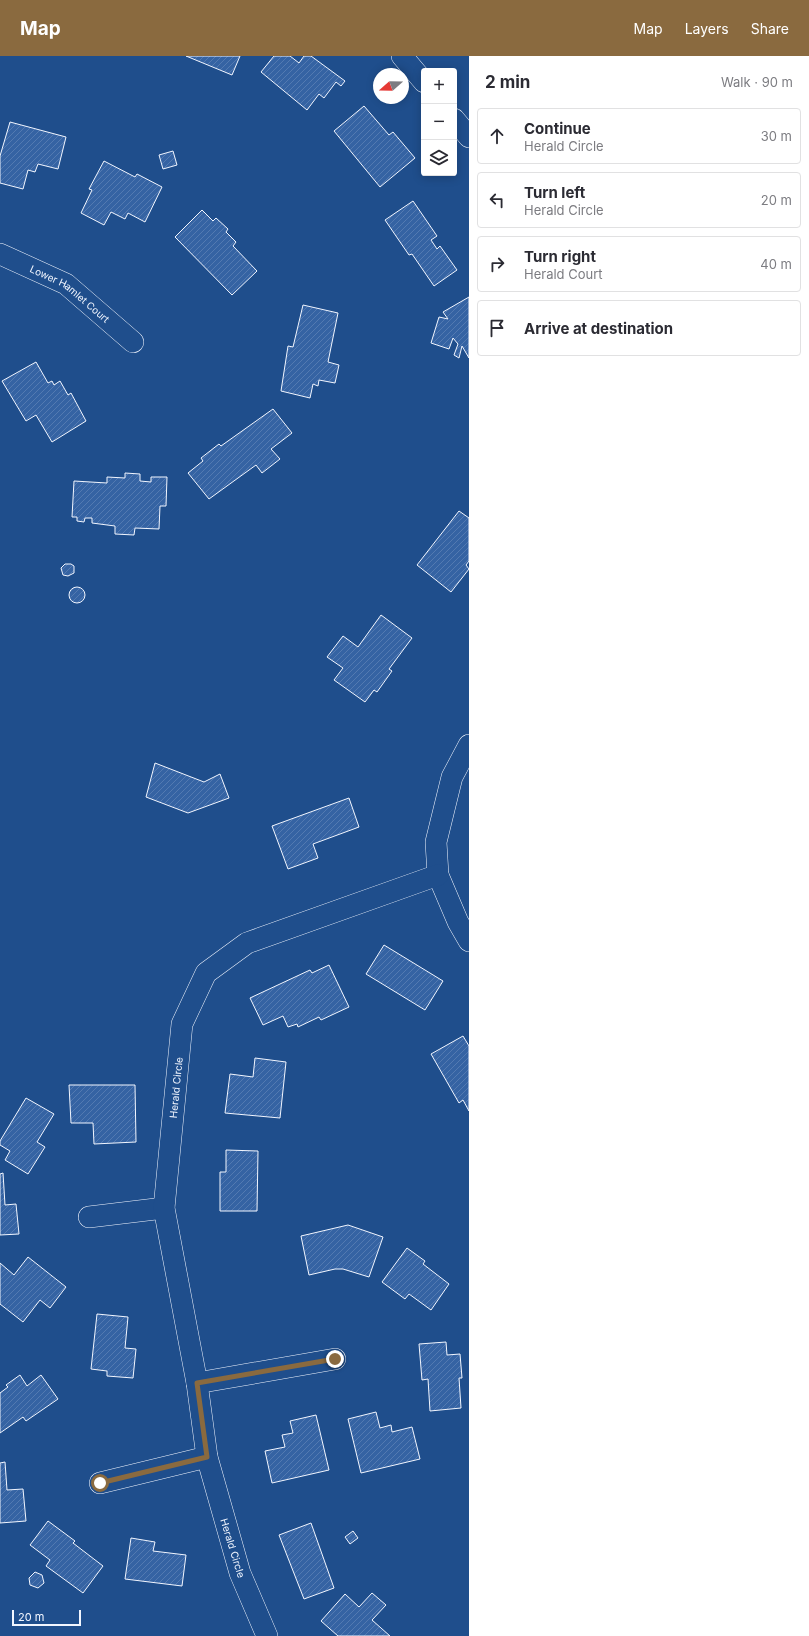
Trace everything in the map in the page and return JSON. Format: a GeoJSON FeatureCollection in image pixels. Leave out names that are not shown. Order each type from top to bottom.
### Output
{"type":"FeatureCollection","features":[{"type":"Feature","properties":{"kind":"street"},"geometry":{"type":"LineString","coordinates":[[402,56],[421,78]]}},
{"type":"Feature","properties":{"kind":"street"},"geometry":{"type":"LineString","coordinates":[[457,123],[469,137]]}},
{"type":"Feature","properties":{"kind":"street","name":"Lower Hamlet Court"},"geometry":{"type":"LineString","coordinates":[[0,254],[66,284],[133,342]]}},
{"type":"Feature","properties":{"kind":"street"},"geometry":{"type":"LineString","coordinates":[[469,745],[452,777],[436,842],[438,875],[458,922],[469,941]]}},
{"type":"Feature","properties":{"kind":"street","name":"Herald Circle"},"geometry":{"type":"LineString","coordinates":[[267,1636],[240,1573],[207,1457],[197,1383],[164,1208],[182,1024],[206,973],[248,943],[438,875]]}},
{"type":"Feature","properties":{"kind":"street"},"geometry":{"type":"LineString","coordinates":[[89,1217],[164,1208]]}},
{"type":"Feature","properties":{"kind":"street"},"geometry":{"type":"LineString","coordinates":[[197,1383],[335,1359]]}},
{"type":"Feature","properties":{"kind":"street"},"geometry":{"type":"LineString","coordinates":[[100,1483],[207,1457]]}},
{"type":"Feature","properties":{"kind":"building"},"geometry":{"type":"Polygon","coordinates":[[[186,56],[240,56],[232,75],[186,56]]]}},
{"type":"Feature","properties":{"kind":"building"},"geometry":{"type":"Polygon","coordinates":[[[274,56],[290,56],[299,63],[304,56],[311,56],[345,81],[341,86],[336,82],[324,98],[319,94],[307,110],[261,72],[274,56]]]}},
{"type":"Feature","properties":{"kind":"building"},"geometry":{"type":"Polygon","coordinates":[[[364,106],[389,135],[393,132],[415,158],[380,187],[334,131],[364,106]]]}},
{"type":"Feature","properties":{"kind":"building"},"geometry":{"type":"Polygon","coordinates":[[[10,122],[66,137],[58,169],[38,164],[35,172],[28,170],[23,189],[0,183],[0,156],[10,122]]]}},
{"type":"Feature","properties":{"kind":"building"},"geometry":{"type":"Polygon","coordinates":[[[173,151],[177,165],[163,169],[159,155],[173,151]]]}},
{"type":"Feature","properties":{"kind":"building"},"geometry":{"type":"Polygon","coordinates":[[[104,161],[135,177],[137,174],[162,187],[145,222],[128,213],[125,219],[111,212],[104,225],[81,213],[92,190],[89,189],[104,161]]]}},
{"type":"Feature","properties":{"kind":"building"},"geometry":{"type":"Polygon","coordinates":[[[413,201],[437,236],[431,240],[437,249],[440,246],[457,270],[434,286],[412,254],[409,255],[385,220],[413,201]]]}},
{"type":"Feature","properties":{"kind":"building"},"geometry":{"type":"Polygon","coordinates":[[[202,210],[213,221],[216,218],[228,229],[226,232],[236,242],[233,246],[257,271],[232,295],[175,237],[202,210]]]}},
{"type":"Feature","properties":{"kind":"building"},"geometry":{"type":"Polygon","coordinates":[[[469,297],[469,358],[462,346],[459,358],[454,355],[458,344],[453,338],[449,349],[431,343],[439,317],[448,319],[443,312],[469,297]]]}},
{"type":"Feature","properties":{"kind":"building"},"geometry":{"type":"Polygon","coordinates":[[[303,305],[338,313],[328,362],[339,365],[335,383],[319,380],[318,386],[313,384],[310,398],[281,391],[288,346],[293,347],[303,305]]]}},
{"type":"Feature","properties":{"kind":"building"},"geometry":{"type":"Polygon","coordinates":[[[36,362],[48,383],[52,381],[54,385],[60,381],[68,395],[71,393],[86,421],[52,442],[36,415],[26,421],[2,381],[36,362]]]}},
{"type":"Feature","properties":{"kind":"building"},"geometry":{"type":"Polygon","coordinates":[[[273,409],[292,433],[271,449],[280,459],[262,473],[256,465],[209,499],[188,473],[203,461],[201,458],[219,444],[221,446],[273,409]]]}},
{"type":"Feature","properties":{"kind":"building"},"geometry":{"type":"Polygon","coordinates":[[[125,473],[140,474],[140,481],[151,482],[151,477],[167,477],[166,506],[160,506],[159,529],[135,528],[134,535],[115,534],[115,526],[92,523],[92,518],[85,518],[84,522],[77,521],[77,517],[72,517],[74,481],[107,483],[107,477],[125,478],[125,473]]]}},
{"type":"Feature","properties":{"kind":"building"},"geometry":{"type":"Polygon","coordinates":[[[459,511],[469,518],[469,561],[466,565],[469,569],[451,592],[417,565],[459,511]]]}},
{"type":"Feature","properties":{"kind":"building"},"geometry":{"type":"Polygon","coordinates":[[[65,564],[71,564],[74,566],[74,573],[68,576],[63,575],[61,568],[65,564]]]}},
{"type":"Feature","properties":{"kind":"building"},"geometry":{"type":"Polygon","coordinates":[[[77,587],[83,589],[85,595],[83,601],[77,603],[71,601],[69,595],[71,589],[77,587]]]}},
{"type":"Feature","properties":{"kind":"building"},"geometry":{"type":"Polygon","coordinates":[[[381,615],[412,638],[389,669],[392,671],[377,692],[374,690],[365,702],[334,680],[343,668],[327,657],[343,636],[358,647],[381,615]]]}},
{"type":"Feature","properties":{"kind":"building"},"geometry":{"type":"Polygon","coordinates":[[[155,763],[204,782],[220,774],[229,798],[188,813],[146,797],[155,763]]]}},
{"type":"Feature","properties":{"kind":"building"},"geometry":{"type":"Polygon","coordinates":[[[349,798],[359,827],[313,844],[318,858],[288,869],[272,826],[349,798]]]}},
{"type":"Feature","properties":{"kind":"building"},"geometry":{"type":"Polygon","coordinates":[[[384,945],[443,981],[425,1010],[366,974],[384,945]]]}},
{"type":"Feature","properties":{"kind":"building"},"geometry":{"type":"Polygon","coordinates":[[[329,965],[349,1007],[321,1020],[319,1017],[298,1027],[297,1024],[288,1027],[283,1016],[263,1025],[250,998],[310,970],[312,973],[329,965]]]}},
{"type":"Feature","properties":{"kind":"building"},"geometry":{"type":"Polygon","coordinates":[[[463,1036],[469,1046],[469,1111],[463,1100],[459,1103],[431,1054],[463,1036]]]}},
{"type":"Feature","properties":{"kind":"building"},"geometry":{"type":"Polygon","coordinates":[[[255,1058],[286,1062],[280,1118],[225,1113],[230,1074],[253,1077],[255,1058]]]}},
{"type":"Feature","properties":{"kind":"building"},"geometry":{"type":"Polygon","coordinates":[[[69,1085],[135,1085],[136,1142],[94,1144],[93,1123],[71,1123],[69,1085]]]}},
{"type":"Feature","properties":{"kind":"building"},"geometry":{"type":"Polygon","coordinates":[[[26,1098],[54,1114],[37,1142],[45,1147],[28,1174],[5,1160],[10,1151],[0,1145],[0,1141],[26,1098]]]}},
{"type":"Feature","properties":{"kind":"building"},"geometry":{"type":"Polygon","coordinates":[[[226,1150],[258,1151],[257,1211],[220,1211],[220,1172],[226,1172],[226,1150]]]}},
{"type":"Feature","properties":{"kind":"building"},"geometry":{"type":"Polygon","coordinates":[[[3,1173],[5,1205],[16,1204],[19,1234],[0,1235],[0,1174],[3,1173]]]}},
{"type":"Feature","properties":{"kind":"building"},"geometry":{"type":"Polygon","coordinates":[[[348,1225],[383,1237],[369,1277],[343,1269],[335,1269],[309,1275],[301,1236],[348,1225]]]}},
{"type":"Feature","properties":{"kind":"building"},"geometry":{"type":"Polygon","coordinates":[[[407,1248],[425,1261],[423,1264],[449,1284],[431,1310],[409,1294],[405,1299],[382,1282],[407,1248]]]}},
{"type":"Feature","properties":{"kind":"building"},"geometry":{"type":"Polygon","coordinates":[[[28,1257],[66,1287],[50,1308],[40,1300],[23,1322],[0,1304],[0,1263],[14,1275],[28,1257]]]}},
{"type":"Feature","properties":{"kind":"building"},"geometry":{"type":"Polygon","coordinates":[[[97,1314],[128,1317],[125,1348],[136,1349],[133,1378],[107,1376],[107,1371],[91,1369],[97,1314]]]}},
{"type":"Feature","properties":{"kind":"building"},"geometry":{"type":"Polygon","coordinates":[[[446,1342],[447,1355],[460,1354],[462,1378],[459,1378],[461,1408],[430,1411],[428,1379],[422,1380],[419,1344],[446,1342]]]}},
{"type":"Feature","properties":{"kind":"building"},"geometry":{"type":"Polygon","coordinates":[[[20,1375],[27,1386],[41,1375],[58,1399],[26,1421],[23,1417],[0,1433],[0,1393],[8,1387],[6,1385],[20,1375]]]}},
{"type":"Feature","properties":{"kind":"building"},"geometry":{"type":"Polygon","coordinates":[[[376,1412],[380,1428],[391,1425],[392,1432],[412,1427],[420,1459],[361,1473],[348,1419],[376,1412]]]}},
{"type":"Feature","properties":{"kind":"building"},"geometry":{"type":"Polygon","coordinates":[[[316,1415],[329,1470],[272,1483],[265,1451],[285,1447],[282,1435],[293,1433],[290,1421],[316,1415]]]}},
{"type":"Feature","properties":{"kind":"building"},"geometry":{"type":"Polygon","coordinates":[[[5,1462],[7,1490],[23,1489],[26,1521],[0,1523],[0,1463],[5,1462]]]}},
{"type":"Feature","properties":{"kind":"building"},"geometry":{"type":"Polygon","coordinates":[[[48,1521],[75,1541],[73,1543],[103,1566],[83,1593],[46,1566],[50,1560],[30,1545],[48,1521]]]}},
{"type":"Feature","properties":{"kind":"building"},"geometry":{"type":"Polygon","coordinates":[[[311,1523],[334,1588],[304,1599],[279,1535],[311,1523]]]}},
{"type":"Feature","properties":{"kind":"building"},"geometry":{"type":"Polygon","coordinates":[[[353,1531],[358,1538],[350,1544],[345,1537],[353,1531]]]}},
{"type":"Feature","properties":{"kind":"building"},"geometry":{"type":"Polygon","coordinates":[[[131,1538],[155,1542],[153,1551],[186,1555],[182,1586],[125,1579],[131,1538]]]}},
{"type":"Feature","properties":{"kind":"building"},"geometry":{"type":"Polygon","coordinates":[[[35,1572],[42,1575],[44,1583],[38,1588],[30,1585],[29,1578],[35,1572]]]}},
{"type":"Feature","properties":{"kind":"building"},"geometry":{"type":"Polygon","coordinates":[[[372,1593],[386,1605],[372,1620],[390,1636],[338,1636],[321,1621],[345,1594],[359,1607],[372,1593]]]}},
{"type":"Feature","properties":{"kind":"route"},"geometry":{"type":"LineString","coordinates":[[100,1483],[207,1457],[197,1383],[335,1359]]}}]}
